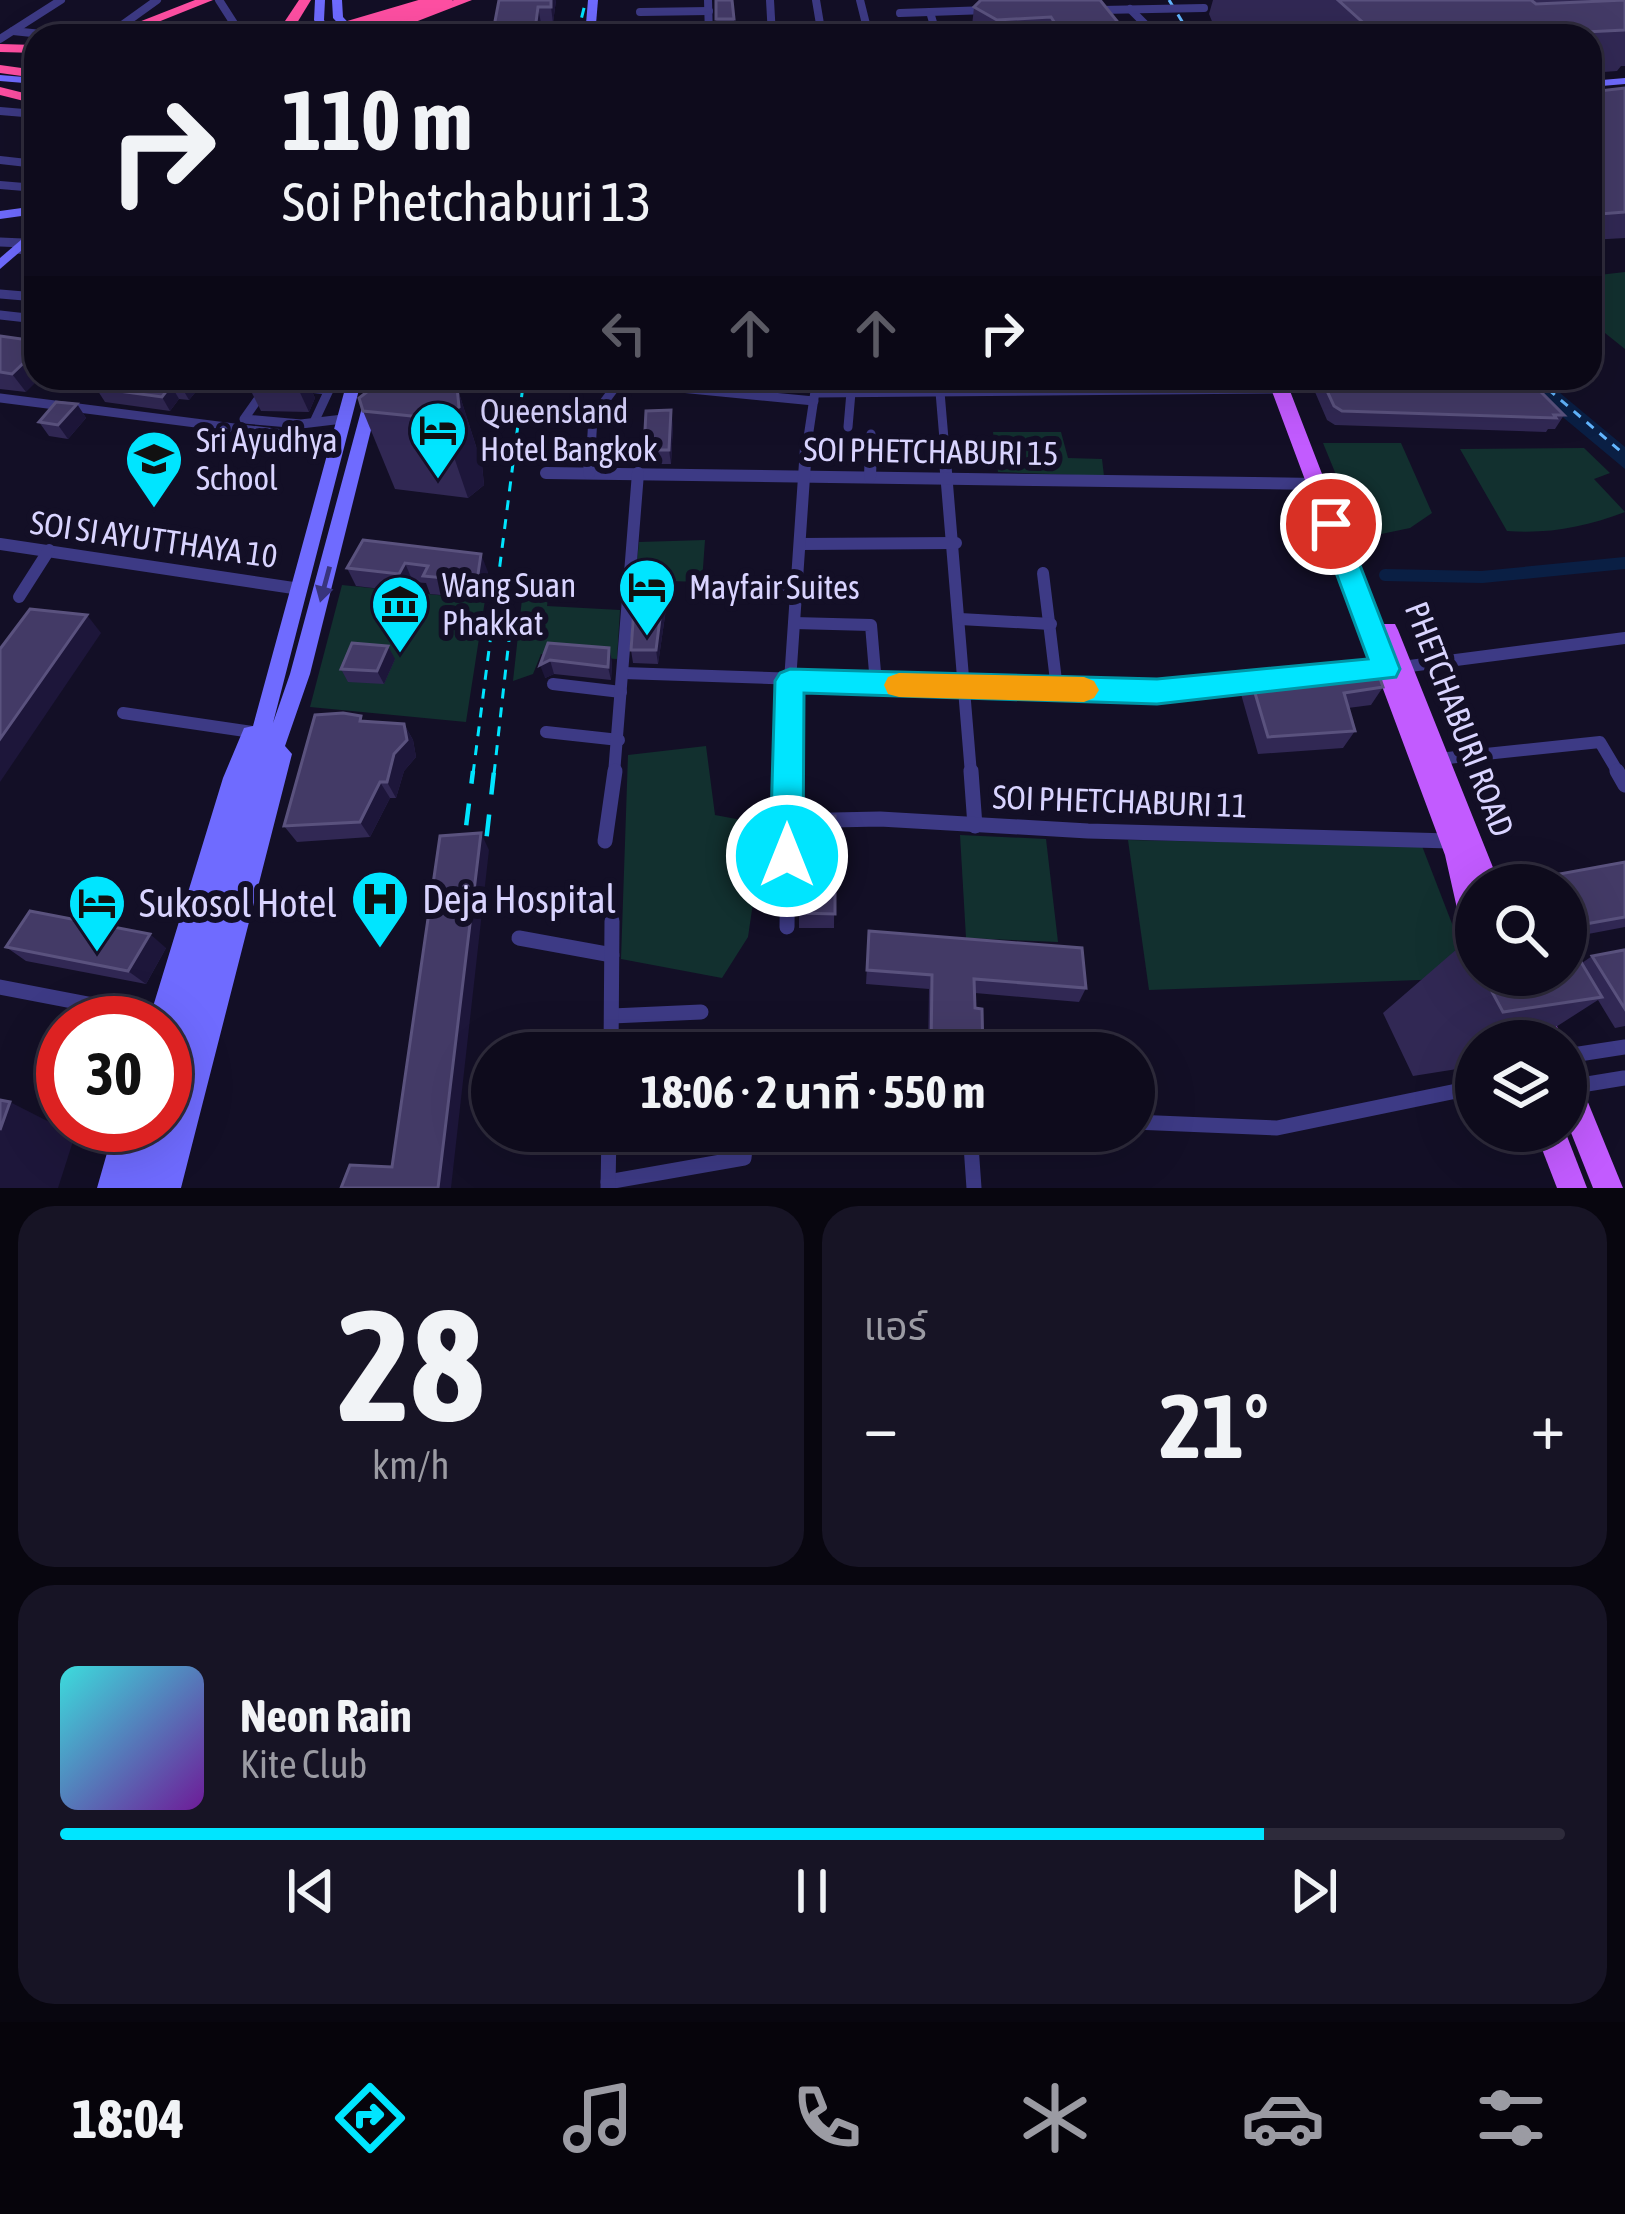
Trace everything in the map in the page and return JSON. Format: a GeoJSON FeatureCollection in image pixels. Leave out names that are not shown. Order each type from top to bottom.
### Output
{"type":"FeatureCollection","features":[{"type":"Feature","properties":{"kind":"highway"},"geometry":{"type":"LineString","coordinates":[[137,24],[207,0]]}},
{"type":"Feature","properties":{"kind":"highway"},"geometry":{"type":"LineString","coordinates":[[370,24],[466,0]]}},
{"type":"Feature","properties":{"kind":"highway"},"geometry":{"type":"LineString","coordinates":[[387,24],[447,3]]}},
{"type":"Feature","properties":{"kind":"highway"},"geometry":{"type":"LineString","coordinates":[[387,24],[447,3]]}},
{"type":"Feature","properties":{"kind":"main road"},"geometry":{"type":"LineString","coordinates":[[318,24],[320,0]]}},
{"type":"Feature","properties":{"kind":"main road"},"geometry":{"type":"LineString","coordinates":[[1094,8],[1112,23]]}},
{"type":"Feature","properties":{"kind":"main road"},"geometry":{"type":"LineString","coordinates":[[319,20],[321,24]]}},
{"type":"Feature","properties":{"kind":"main road"},"geometry":{"type":"LineString","coordinates":[[332,476],[343,419],[363,390]]}},
{"type":"Feature","properties":{"kind":"main road"},"geometry":{"type":"LineString","coordinates":[[167,996],[233,778],[257,723],[332,476],[365,390]]}},
{"type":"Feature","properties":{"kind":"main road"},"geometry":{"type":"LineString","coordinates":[[192,1000],[288,713],[355,472],[367,390]]}},
{"type":"Feature","properties":{"kind":"main road","name":"PHETCHABURI ROAD"},"geometry":{"type":"LineString","coordinates":[[1284,390],[1385,669],[1452,841],[1468,864]]}},
{"type":"Feature","properties":{"kind":"main road","name":"PHETCHABURI ROAD"},"geometry":{"type":"LineString","coordinates":[[1284,390],[1385,669],[1438,759],[1472,864]]}},
{"type":"Feature","properties":{"kind":"main road"},"geometry":{"type":"LineString","coordinates":[[163,1186],[278,780],[288,713]]}},
{"type":"Feature","properties":{"kind":"main road"},"geometry":{"type":"LineString","coordinates":[[163,1186],[197,988],[248,782],[257,723]]}},
{"type":"Feature","properties":{"kind":"main road"},"geometry":{"type":"LineString","coordinates":[[1513,996],[1533,1020]]}},
{"type":"Feature","properties":{"kind":"main road"},"geometry":{"type":"LineString","coordinates":[[1587,1135],[1608,1188]]}},
{"type":"Feature","properties":{"kind":"main road"},"geometry":{"type":"LineString","coordinates":[[116,1187],[123,1152]]}},
{"type":"Feature","properties":{"kind":"main road"},"geometry":{"type":"LineString","coordinates":[[116,1187],[134,1152]]}},
{"type":"Feature","properties":{"kind":"main road"},"geometry":{"type":"LineString","coordinates":[[1558,1152],[1572,1188]]}},
{"type":"Feature","properties":{"kind":"street"},"geometry":{"type":"LineString","coordinates":[[24,24],[62,0]]}},
{"type":"Feature","properties":{"kind":"street"},"geometry":{"type":"LineString","coordinates":[[125,24],[157,0]]}},
{"type":"Feature","properties":{"kind":"street"},"geometry":{"type":"LineString","coordinates":[[145,16],[167,0]]}},
{"type":"Feature","properties":{"kind":"street"},"geometry":{"type":"LineString","coordinates":[[708,0],[709,24]]}},
{"type":"Feature","properties":{"kind":"street"},"geometry":{"type":"LineString","coordinates":[[1134,12],[1194,6]]}},
{"type":"Feature","properties":{"kind":"street"},"geometry":{"type":"LineString","coordinates":[[1094,8],[1170,16]]}},
{"type":"Feature","properties":{"kind":"street"},"geometry":{"type":"LineString","coordinates":[[986,10],[994,19]]}},
{"type":"Feature","properties":{"kind":"street"},"geometry":{"type":"LineString","coordinates":[[900,13],[1002,10]]}},
{"type":"Feature","properties":{"kind":"street"},"geometry":{"type":"LineString","coordinates":[[640,12],[709,11]]}},
{"type":"Feature","properties":{"kind":"street"},"geometry":{"type":"LineString","coordinates":[[930,12],[934,24]]}},
{"type":"Feature","properties":{"kind":"street"},"geometry":{"type":"LineString","coordinates":[[1134,12],[1145,24]]}},
{"type":"Feature","properties":{"kind":"street"},"geometry":{"type":"LineString","coordinates":[[0,39],[24,24]]}},
{"type":"Feature","properties":{"kind":"street"},"geometry":{"type":"LineString","coordinates":[[0,30],[24,32]]}},
{"type":"Feature","properties":{"kind":"street"},"geometry":{"type":"LineString","coordinates":[[263,390],[244,419],[301,424],[343,419]]}},
{"type":"Feature","properties":{"kind":"street"},"geometry":{"type":"LineString","coordinates":[[315,420],[328,390]]}},
{"type":"Feature","properties":{"kind":"street"},"geometry":{"type":"LineString","coordinates":[[589,473],[593,417],[611,390]]}},
{"type":"Feature","properties":{"kind":"street"},"geometry":{"type":"LineString","coordinates":[[788,926],[790,681],[802,476],[816,390]]}},
{"type":"Feature","properties":{"kind":"street"},"geometry":{"type":"LineString","coordinates":[[834,390],[1008,390]]}},
{"type":"Feature","properties":{"kind":"street"},"geometry":{"type":"LineString","coordinates":[[848,427],[851,392]]}},
{"type":"Feature","properties":{"kind":"street"},"geometry":{"type":"LineString","coordinates":[[940,392],[956,544],[975,826]]}},
{"type":"Feature","properties":{"kind":"street"},"geometry":{"type":"LineString","coordinates":[[0,398],[337,441]]}},
{"type":"Feature","properties":{"kind":"street"},"geometry":{"type":"LineString","coordinates":[[870,477],[871,434]]}},
{"type":"Feature","properties":{"kind":"street","name":"SOI PHETCHABURI 15"},"geometry":{"type":"LineString","coordinates":[[546,473],[1316,484]]}},
{"type":"Feature","properties":{"kind":"street"},"geometry":{"type":"LineString","coordinates":[[605,841],[620,740],[638,473]]}},
{"type":"Feature","properties":{"kind":"street","name":"SOI SI AYUTTHAYA 10"},"geometry":{"type":"LineString","coordinates":[[0,544],[300,589]]}},
{"type":"Feature","properties":{"kind":"street"},"geometry":{"type":"LineString","coordinates":[[800,544],[956,544]]}},
{"type":"Feature","properties":{"kind":"street"},"geometry":{"type":"LineString","coordinates":[[19,597],[49,550]]}},
{"type":"Feature","properties":{"kind":"street"},"geometry":{"type":"LineString","coordinates":[[1043,573],[1057,689]]}},
{"type":"Feature","properties":{"kind":"street"},"geometry":{"type":"LineString","coordinates":[[721,588],[796,596]]}},
{"type":"Feature","properties":{"kind":"street"},"geometry":{"type":"LineString","coordinates":[[960,619],[1051,624]]}},
{"type":"Feature","properties":{"kind":"street"},"geometry":{"type":"LineString","coordinates":[[794,623],[871,626],[876,684]]}},
{"type":"Feature","properties":{"kind":"street"},"geometry":{"type":"LineString","coordinates":[[1385,669],[1625,638]]}},
{"type":"Feature","properties":{"kind":"street"},"geometry":{"type":"LineString","coordinates":[[623,673],[1157,692],[1274,680]]}},
{"type":"Feature","properties":{"kind":"street"},"geometry":{"type":"LineString","coordinates":[[553,684],[621,692]]}},
{"type":"Feature","properties":{"kind":"street"},"geometry":{"type":"LineString","coordinates":[[123,712],[257,723]]}},
{"type":"Feature","properties":{"kind":"street"},"geometry":{"type":"LineString","coordinates":[[545,732],[620,740]]}},
{"type":"Feature","properties":{"kind":"street"},"geometry":{"type":"LineString","coordinates":[[1438,759],[1600,742],[1625,785]]}},
{"type":"Feature","properties":{"kind":"street","name":"SOI PHETCHABURI 11"},"geometry":{"type":"LineString","coordinates":[[786,820],[1452,841]]}},
{"type":"Feature","properties":{"kind":"street"},"geometry":{"type":"LineString","coordinates":[[612,921],[612,1032]]}},
{"type":"Feature","properties":{"kind":"street"},"geometry":{"type":"LineString","coordinates":[[519,938],[612,955]]}},
{"type":"Feature","properties":{"kind":"street"},"geometry":{"type":"LineString","coordinates":[[0,987],[44,996]]}},
{"type":"Feature","properties":{"kind":"street"},"geometry":{"type":"LineString","coordinates":[[612,1016],[701,1012]]}},
{"type":"Feature","properties":{"kind":"street"},"geometry":{"type":"LineString","coordinates":[[1587,1053],[1625,1047]]}},
{"type":"Feature","properties":{"kind":"street"},"geometry":{"type":"LineString","coordinates":[[1587,1083],[1624,1078]]}},
{"type":"Feature","properties":{"kind":"street"},"geometry":{"type":"LineString","coordinates":[[1155,1123],[1277,1128],[1455,1092]]}},
{"type":"Feature","properties":{"kind":"street"},"geometry":{"type":"LineString","coordinates":[[609,1152],[608,1185],[744,1158],[745,1152]]}},
{"type":"Feature","properties":{"kind":"street"},"geometry":{"type":"LineString","coordinates":[[971,1152],[974,1188]]}},
{"type":"Feature","properties":{"kind":"green space"},"geometry":{"type":"Polygon","coordinates":[[[1625,272],[1625,349],[1602,331],[1602,275],[1625,272]]]}},
{"type":"Feature","properties":{"kind":"green space"},"geometry":{"type":"Polygon","coordinates":[[[993,432],[1061,432],[1068,458],[1102,459],[1104,476],[998,472],[993,432]]]}},
{"type":"Feature","properties":{"kind":"green space"},"geometry":{"type":"Polygon","coordinates":[[[1323,443],[1401,443],[1432,513],[1410,528],[1362,538],[1323,443]]]}},
{"type":"Feature","properties":{"kind":"green space"},"geometry":{"type":"Polygon","coordinates":[[[1584,448],[1610,473],[1594,479],[1625,512],[1567,528],[1523,532],[1507,531],[1460,449],[1584,448]]]}},
{"type":"Feature","properties":{"kind":"green space"},"geometry":{"type":"Polygon","coordinates":[[[705,540],[702,582],[635,580],[639,542],[705,540]]]}},
{"type":"Feature","properties":{"kind":"green space"},"geometry":{"type":"Polygon","coordinates":[[[524,581],[550,583],[547,606],[620,610],[617,659],[541,654],[533,674],[513,681],[524,581]]]}},
{"type":"Feature","properties":{"kind":"green space","name":"Wang Suan Phakkat"},"geometry":{"type":"Polygon","coordinates":[[[342,585],[485,600],[466,722],[310,707],[342,585]]]}},
{"type":"Feature","properties":{"kind":"green space"},"geometry":{"type":"Polygon","coordinates":[[[706,746],[715,815],[747,821],[754,896],[748,937],[722,978],[621,959],[628,755],[706,746]]]}},
{"type":"Feature","properties":{"kind":"green space"},"geometry":{"type":"Polygon","coordinates":[[[960,835],[1046,839],[1058,942],[966,938],[960,835]]]}},
{"type":"Feature","properties":{"kind":"green space"},"geometry":{"type":"Polygon","coordinates":[[[1128,840],[1422,846],[1455,931],[1455,979],[1149,990],[1128,840]]]}},
{"type":"Feature","properties":{"kind":"water"},"geometry":{"type":"Polygon","coordinates":[[[1530,390],[1556,390],[1625,447],[1625,469],[1530,390]]]}},
{"type":"Feature","properties":{"kind":"building"},"geometry":{"type":"Polygon","coordinates":[[[499,0],[551,0],[551,7],[538,7],[536,24],[494,24],[499,0]]]}},
{"type":"Feature","properties":{"kind":"building"},"geometry":{"type":"Polygon","coordinates":[[[716,0],[732,0],[734,19],[716,19],[716,0]]]}},
{"type":"Feature","properties":{"kind":"building"},"geometry":{"type":"Polygon","coordinates":[[[981,0],[1100,0],[1119,24],[1055,24],[1051,17],[997,20],[974,7],[981,0]]]}},
{"type":"Feature","properties":{"kind":"building"},"geometry":{"type":"Polygon","coordinates":[[[1338,0],[1531,0],[1536,4],[1625,0],[1625,30],[1602,31],[1602,24],[1365,24],[1338,0]]]}},
{"type":"Feature","properties":{"kind":"building"},"geometry":{"type":"Polygon","coordinates":[[[1625,88],[1625,212],[1602,214],[1602,91],[1625,88]]]}},
{"type":"Feature","properties":{"kind":"building"},"geometry":{"type":"Polygon","coordinates":[[[0,336],[24,339],[24,362],[12,374],[0,372],[0,336]]]}},
{"type":"Feature","properties":{"kind":"building"},"geometry":{"type":"Polygon","coordinates":[[[111,390],[167,390],[162,397],[111,390]]]}},
{"type":"Feature","properties":{"kind":"building"},"geometry":{"type":"Polygon","coordinates":[[[369,390],[457,390],[459,407],[441,419],[363,411],[359,398],[369,390]]]}},
{"type":"Feature","properties":{"kind":"building"},"geometry":{"type":"Polygon","coordinates":[[[1327,390],[1539,390],[1564,415],[1342,411],[1327,390]]]}},
{"type":"Feature","properties":{"kind":"building"},"geometry":{"type":"Polygon","coordinates":[[[56,402],[77,404],[58,425],[39,422],[56,402]]]}},
{"type":"Feature","properties":{"kind":"building"},"geometry":{"type":"Polygon","coordinates":[[[671,410],[669,450],[644,450],[646,411],[671,410]]]}},
{"type":"Feature","properties":{"kind":"building"},"geometry":{"type":"Polygon","coordinates":[[[363,540],[481,554],[477,581],[423,576],[428,566],[405,563],[399,574],[347,568],[363,540]]]}},
{"type":"Feature","properties":{"kind":"building"},"geometry":{"type":"Polygon","coordinates":[[[635,595],[663,595],[656,650],[631,650],[635,595]]]}},
{"type":"Feature","properties":{"kind":"building"},"geometry":{"type":"Polygon","coordinates":[[[30,609],[87,615],[0,739],[0,649],[30,609]]]}},
{"type":"Feature","properties":{"kind":"building"},"geometry":{"type":"Polygon","coordinates":[[[352,643],[388,646],[377,671],[341,669],[352,643]]]}},
{"type":"Feature","properties":{"kind":"building"},"geometry":{"type":"Polygon","coordinates":[[[548,643],[609,648],[608,667],[550,660],[540,665],[548,643]]]}},
{"type":"Feature","properties":{"kind":"building"},"geometry":{"type":"Polygon","coordinates":[[[1375,664],[1383,687],[1344,693],[1355,731],[1268,737],[1250,676],[1375,664]]]}},
{"type":"Feature","properties":{"kind":"building"},"geometry":{"type":"Polygon","coordinates":[[[315,715],[361,716],[360,721],[404,724],[407,740],[394,754],[387,782],[380,782],[360,822],[284,826],[315,715]]]}},
{"type":"Feature","properties":{"kind":"building"},"geometry":{"type":"Polygon","coordinates":[[[835,816],[835,914],[799,913],[801,817],[835,816]]]}},
{"type":"Feature","properties":{"kind":"building"},"geometry":{"type":"Polygon","coordinates":[[[481,833],[438,1188],[341,1188],[350,1165],[392,1167],[440,836],[481,833]]]}},
{"type":"Feature","properties":{"kind":"building"},"geometry":{"type":"Polygon","coordinates":[[[1625,862],[1625,917],[1587,924],[1587,869],[1625,862]]]}},
{"type":"Feature","properties":{"kind":"building"},"geometry":{"type":"Polygon","coordinates":[[[30,911],[150,934],[128,971],[6,947],[30,911]]]}},
{"type":"Feature","properties":{"kind":"building"},"geometry":{"type":"Polygon","coordinates":[[[869,931],[1082,948],[1086,988],[974,979],[975,1008],[982,1009],[983,1032],[931,1032],[932,975],[867,970],[869,931]]]}},
{"type":"Feature","properties":{"kind":"building"},"geometry":{"type":"Polygon","coordinates":[[[1625,952],[1625,1009],[1592,956],[1625,952]]]}},
{"type":"Feature","properties":{"kind":"building"},"geometry":{"type":"Polygon","coordinates":[[[1587,972],[1602,997],[1503,1012],[1494,996],[1587,996],[1587,972]]]}},
{"type":"Feature","properties":{"kind":"building"},"geometry":{"type":"Polygon","coordinates":[[[0,1100],[10,1102],[0,1130],[0,1100]]]}},
{"type":"Feature","properties":{"kind":"waterway"},"geometry":{"type":"LineString","coordinates":[[1385,575],[1482,577],[1625,563]]}},
{"type":"Feature","properties":{"kind":"ferry route"},"geometry":{"type":"LineString","coordinates":[[1169,0],[1184,24]]}},
{"type":"Feature","properties":{"kind":"ferry route"},"geometry":{"type":"LineString","coordinates":[[1549,390],[1625,455]]}},
{"type":"Feature","properties":{"kind":"railway"},"geometry":{"type":"LineString","coordinates":[[580,24],[586,0]]}},
{"type":"Feature","properties":{"kind":"railway"},"geometry":{"type":"LineString","coordinates":[[473,774],[522,390]]}},
{"type":"Feature","properties":{"kind":"railway"},"geometry":{"type":"LineString","coordinates":[[494,774],[511,622]]}},
{"type":"Feature","properties":{"kind":"railway"},"geometry":{"type":"LineString","coordinates":[[461,867],[473,771]]}},
{"type":"Feature","properties":{"kind":"railway"},"geometry":{"type":"LineString","coordinates":[[482,878],[494,771]]}},
{"type":"Feature","properties":{"kind":"slow traffic"},"geometry":{"type":"LineString","coordinates":[[899,685],[1084,690]]}},
{"type":"Feature","properties":{"kind":"place","name":"Queensland Hotel Bangkok"},"geometry":{"type":"Point","coordinates":[438,481]}},
{"type":"Feature","properties":{"kind":"place","name":"Sri Ayudhya School"},"geometry":{"type":"Point","coordinates":[154,510]}},
{"type":"Feature","properties":{"kind":"place","name":"Mayfair Suites"},"geometry":{"type":"Point","coordinates":[647,638]}},
{"type":"Feature","properties":{"kind":"place","name":"Wang Suan Phakkat"},"geometry":{"type":"Point","coordinates":[400,655]}},
{"type":"Feature","properties":{"kind":"place","name":"Deja Hospital"},"geometry":{"type":"Point","coordinates":[380,950]}},
{"type":"Feature","properties":{"kind":"place","name":"Sukosol Hotel"},"geometry":{"type":"Point","coordinates":[97,954]}},
{"type":"Feature","properties":{"kind":"route"},"geometry":{"type":"LineString","coordinates":[[787,856],[790,681],[1157,692],[1386,669],[1331,524]]}}]}
